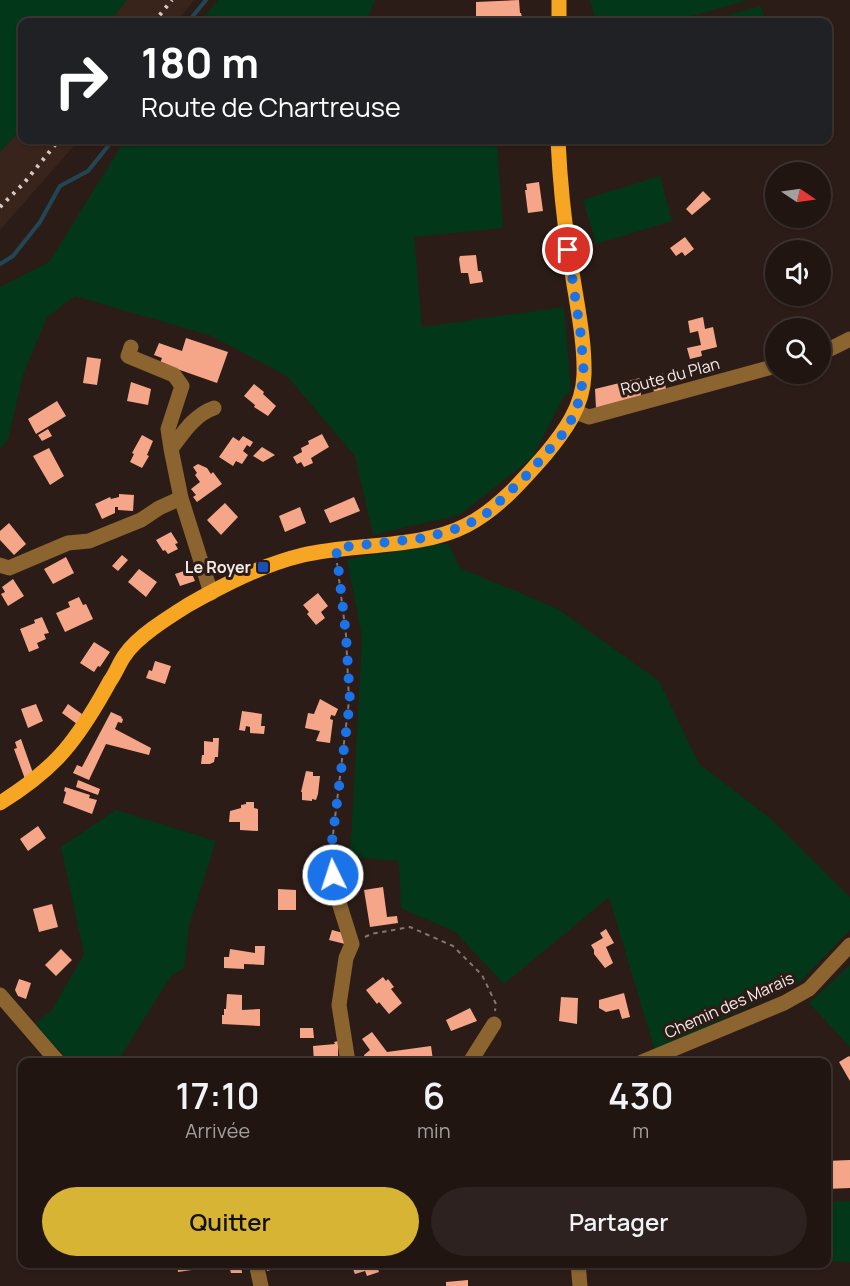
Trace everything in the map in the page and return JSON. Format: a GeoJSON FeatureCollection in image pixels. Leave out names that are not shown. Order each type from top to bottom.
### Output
{"type":"FeatureCollection","features":[{"type":"Feature","properties":{"kind":"main road"},"geometry":{"type":"LineString","coordinates":[[559,0],[559,18]]}},
{"type":"Feature","properties":{"kind":"main road"},"geometry":{"type":"LineString","coordinates":[[0,803],[16,793],[68,747],[112,679],[125,654],[160,624],[211,593],[263,567],[336,548],[425,538],[465,526],[487,513],[528,474],[562,435],[576,412],[584,376],[576,297],[562,207],[558,144]]}},
{"type":"Feature","properties":{"kind":"street"},"geometry":{"type":"LineString","coordinates":[[831,348],[850,339]]}},
{"type":"Feature","properties":{"kind":"street"},"geometry":{"type":"LineString","coordinates":[[131,348],[128,356],[174,375],[182,386],[168,429],[181,498],[211,593]]}},
{"type":"Feature","properties":{"kind":"street","name":"Route du Plan"},"geometry":{"type":"LineString","coordinates":[[576,412],[589,417],[765,369]]}},
{"type":"Feature","properties":{"kind":"street"},"geometry":{"type":"LineString","coordinates":[[171,449],[187,426],[202,413],[214,408]]}},
{"type":"Feature","properties":{"kind":"street"},"geometry":{"type":"LineString","coordinates":[[0,565],[9,568],[68,543],[88,541],[141,520],[159,507],[181,498]]}},
{"type":"Feature","properties":{"kind":"street"},"geometry":{"type":"LineString","coordinates":[[330,857],[336,893],[352,944],[346,958],[339,1005],[347,1058]]}},
{"type":"Feature","properties":{"kind":"street","name":"Chemin des Marais"},"geometry":{"type":"LineString","coordinates":[[652,1058],[784,1004],[809,989],[850,945]]}},
{"type":"Feature","properties":{"kind":"street"},"geometry":{"type":"LineString","coordinates":[[0,995],[55,1058]]}},
{"type":"Feature","properties":{"kind":"street"},"geometry":{"type":"LineString","coordinates":[[473,1058],[494,1024]]}},
{"type":"Feature","properties":{"kind":"street"},"geometry":{"type":"LineString","coordinates":[[257,1268],[261,1286]]}},
{"type":"Feature","properties":{"kind":"street"},"geometry":{"type":"LineString","coordinates":[[578,1268],[580,1286]]}},
{"type":"Feature","properties":{"kind":"path"},"geometry":{"type":"LineString","coordinates":[[330,857],[350,701],[346,635],[336,548]]}},
{"type":"Feature","properties":{"kind":"path"},"geometry":{"type":"LineString","coordinates":[[352,944],[371,934],[410,927],[453,946],[482,975],[496,1004],[494,1024]]}},
{"type":"Feature","properties":{"kind":"shaded area"},"geometry":{"type":"Polygon","coordinates":[[[127,0],[194,0],[179,18],[112,18],[127,0]]]}},
{"type":"Feature","properties":{"kind":"shaded area"},"geometry":{"type":"Polygon","coordinates":[[[18,132],[18,144],[75,144],[0,230],[0,152],[18,132]]]}},
{"type":"Feature","properties":{"kind":"green space"},"geometry":{"type":"Polygon","coordinates":[[[0,0],[127,0],[112,18],[18,18],[18,132],[0,152],[0,0]]]}},
{"type":"Feature","properties":{"kind":"green space"},"geometry":{"type":"Polygon","coordinates":[[[218,0],[375,0],[368,18],[203,18],[218,0]]]}},
{"type":"Feature","properties":{"kind":"green space"},"geometry":{"type":"Polygon","coordinates":[[[590,0],[749,0],[684,18],[595,18],[590,0]]]}},
{"type":"Feature","properties":{"kind":"green space"},"geometry":{"type":"Polygon","coordinates":[[[761,6],[765,18],[718,18],[761,6]]]}},
{"type":"Feature","properties":{"kind":"green space"},"geometry":{"type":"Polygon","coordinates":[[[123,144],[497,144],[503,228],[414,237],[422,327],[564,307],[571,391],[564,396],[532,458],[459,515],[373,535],[355,456],[287,376],[212,336],[75,296],[47,317],[23,375],[8,439],[0,449],[0,287],[49,262],[123,144]]]}},
{"type":"Feature","properties":{"kind":"green space"},"geometry":{"type":"Polygon","coordinates":[[[660,176],[672,221],[596,244],[583,200],[660,176]]]}},
{"type":"Feature","properties":{"kind":"green space"},"geometry":{"type":"Polygon","coordinates":[[[448,543],[460,568],[558,609],[659,681],[699,764],[769,817],[850,897],[850,930],[800,982],[655,1051],[609,897],[504,984],[455,932],[401,908],[399,861],[350,857],[362,638],[347,559],[448,543]]]}},
{"type":"Feature","properties":{"kind":"green space"},"geometry":{"type":"Polygon","coordinates":[[[116,810],[216,841],[189,926],[184,968],[171,976],[120,1058],[68,1058],[35,1024],[52,1010],[84,954],[61,847],[116,810]]]}},
{"type":"Feature","properties":{"kind":"green space"},"geometry":{"type":"Polygon","coordinates":[[[850,965],[850,1047],[809,1003],[850,965]]]}},
{"type":"Feature","properties":{"kind":"green space"},"geometry":{"type":"Polygon","coordinates":[[[850,1201],[850,1262],[831,1261],[831,1202],[850,1201]]]}},
{"type":"Feature","properties":{"kind":"building"},"geometry":{"type":"Polygon","coordinates":[[[519,0],[522,17],[537,18],[476,18],[476,2],[519,0]]]}},
{"type":"Feature","properties":{"kind":"building"},"geometry":{"type":"Polygon","coordinates":[[[539,182],[543,211],[528,213],[526,184],[539,182]]]}},
{"type":"Feature","properties":{"kind":"building"},"geometry":{"type":"Polygon","coordinates":[[[703,191],[711,199],[692,215],[686,209],[703,191]]]}},
{"type":"Feature","properties":{"kind":"building"},"geometry":{"type":"Polygon","coordinates":[[[685,237],[694,249],[685,256],[682,252],[676,256],[670,248],[685,237]]]}},
{"type":"Feature","properties":{"kind":"building"},"geometry":{"type":"Polygon","coordinates":[[[476,255],[478,271],[481,271],[483,282],[470,284],[468,273],[461,273],[459,259],[460,256],[476,255]]]}},
{"type":"Feature","properties":{"kind":"building"},"geometry":{"type":"Polygon","coordinates":[[[703,317],[705,329],[713,327],[717,347],[701,351],[702,356],[690,359],[687,348],[701,345],[698,331],[690,333],[688,321],[703,317]]]}},
{"type":"Feature","properties":{"kind":"building"},"geometry":{"type":"Polygon","coordinates":[[[186,338],[228,352],[217,383],[160,363],[162,358],[154,355],[159,343],[182,351],[186,338]]]}},
{"type":"Feature","properties":{"kind":"building"},"geometry":{"type":"Polygon","coordinates":[[[87,357],[101,359],[97,385],[83,383],[87,357]]]}},
{"type":"Feature","properties":{"kind":"building"},"geometry":{"type":"Polygon","coordinates":[[[663,373],[666,389],[654,392],[651,376],[663,373]]]}},
{"type":"Feature","properties":{"kind":"building"},"geometry":{"type":"Polygon","coordinates":[[[640,378],[641,396],[596,408],[595,389],[640,378]]]}},
{"type":"Feature","properties":{"kind":"building"},"geometry":{"type":"Polygon","coordinates":[[[131,382],[151,389],[148,405],[127,401],[131,382]]]}},
{"type":"Feature","properties":{"kind":"building"},"geometry":{"type":"Polygon","coordinates":[[[254,384],[276,406],[268,416],[254,407],[255,405],[244,396],[254,384]]]}},
{"type":"Feature","properties":{"kind":"building"},"geometry":{"type":"Polygon","coordinates":[[[57,401],[66,416],[36,434],[28,419],[57,401]]]}},
{"type":"Feature","properties":{"kind":"building"},"geometry":{"type":"Polygon","coordinates":[[[48,429],[52,436],[42,441],[38,435],[48,429]]]}},
{"type":"Feature","properties":{"kind":"building"},"geometry":{"type":"Polygon","coordinates":[[[322,434],[329,447],[311,458],[313,463],[304,467],[301,462],[297,464],[293,457],[302,452],[301,448],[309,444],[308,441],[322,434]]]}},
{"type":"Feature","properties":{"kind":"building"},"geometry":{"type":"Polygon","coordinates":[[[142,435],[153,441],[147,455],[149,456],[142,468],[130,462],[134,454],[132,453],[142,435]]]}},
{"type":"Feature","properties":{"kind":"building"},"geometry":{"type":"Polygon","coordinates":[[[243,436],[253,442],[243,451],[248,455],[242,464],[236,461],[233,466],[219,457],[233,437],[239,441],[243,436]]]}},
{"type":"Feature","properties":{"kind":"building"},"geometry":{"type":"Polygon","coordinates":[[[262,447],[275,455],[263,462],[253,456],[262,447]]]}},
{"type":"Feature","properties":{"kind":"building"},"geometry":{"type":"Polygon","coordinates":[[[49,448],[64,476],[50,485],[33,456],[49,448]]]}},
{"type":"Feature","properties":{"kind":"building"},"geometry":{"type":"Polygon","coordinates":[[[198,464],[207,468],[211,474],[213,472],[222,484],[197,502],[193,497],[196,495],[191,489],[200,482],[193,467],[198,464]]]}},
{"type":"Feature","properties":{"kind":"building"},"geometry":{"type":"Polygon","coordinates":[[[119,494],[134,495],[133,511],[118,510],[118,507],[115,507],[115,513],[102,519],[95,504],[110,497],[111,499],[119,497],[119,494]]]}},
{"type":"Feature","properties":{"kind":"building"},"geometry":{"type":"Polygon","coordinates":[[[354,497],[360,511],[330,523],[324,510],[354,497]]]}},
{"type":"Feature","properties":{"kind":"building"},"geometry":{"type":"Polygon","coordinates":[[[225,503],[238,517],[221,535],[207,520],[225,503]]]}},
{"type":"Feature","properties":{"kind":"building"},"geometry":{"type":"Polygon","coordinates":[[[300,507],[306,523],[285,532],[279,516],[300,507]]]}},
{"type":"Feature","properties":{"kind":"building"},"geometry":{"type":"Polygon","coordinates":[[[9,523],[26,544],[14,555],[0,540],[0,531],[9,523]]]}},
{"type":"Feature","properties":{"kind":"building"},"geometry":{"type":"Polygon","coordinates":[[[171,532],[178,543],[175,544],[178,549],[168,554],[165,550],[163,551],[156,540],[171,532]]]}},
{"type":"Feature","properties":{"kind":"building"},"geometry":{"type":"Polygon","coordinates":[[[122,555],[128,560],[118,571],[112,566],[122,555]]]}},
{"type":"Feature","properties":{"kind":"building"},"geometry":{"type":"Polygon","coordinates":[[[66,557],[74,573],[53,584],[44,569],[66,557]]]}},
{"type":"Feature","properties":{"kind":"building"},"geometry":{"type":"Polygon","coordinates":[[[139,569],[157,582],[146,597],[128,582],[139,569]]]}},
{"type":"Feature","properties":{"kind":"building"},"geometry":{"type":"Polygon","coordinates":[[[190,569],[195,581],[180,586],[175,574],[190,569]]]}},
{"type":"Feature","properties":{"kind":"building"},"geometry":{"type":"Polygon","coordinates":[[[13,579],[24,596],[8,606],[1,594],[5,592],[2,587],[13,579]]]}},
{"type":"Feature","properties":{"kind":"building"},"geometry":{"type":"Polygon","coordinates":[[[318,593],[328,606],[321,612],[325,618],[316,625],[303,605],[318,593]]]}},
{"type":"Feature","properties":{"kind":"building"},"geometry":{"type":"Polygon","coordinates":[[[79,597],[83,605],[86,604],[93,619],[65,632],[56,613],[70,607],[68,602],[79,597]]]}},
{"type":"Feature","properties":{"kind":"building"},"geometry":{"type":"Polygon","coordinates":[[[42,617],[49,633],[44,634],[46,639],[37,643],[39,648],[29,652],[20,629],[35,623],[34,620],[42,617]]]}},
{"type":"Feature","properties":{"kind":"building"},"geometry":{"type":"Polygon","coordinates":[[[94,642],[110,652],[94,672],[80,663],[94,642]]]}},
{"type":"Feature","properties":{"kind":"building"},"geometry":{"type":"Polygon","coordinates":[[[155,661],[171,666],[165,684],[146,678],[149,670],[152,671],[155,661]]]}},
{"type":"Feature","properties":{"kind":"building"},"geometry":{"type":"Polygon","coordinates":[[[320,699],[338,709],[335,716],[331,715],[330,719],[333,720],[330,743],[316,741],[320,731],[305,728],[308,713],[314,714],[320,699]]]}},
{"type":"Feature","properties":{"kind":"building"},"geometry":{"type":"Polygon","coordinates":[[[36,704],[43,721],[28,728],[21,709],[36,704]]]}},
{"type":"Feature","properties":{"kind":"building"},"geometry":{"type":"Polygon","coordinates":[[[68,704],[82,714],[77,724],[62,713],[68,704]]]}},
{"type":"Feature","properties":{"kind":"building"},"geometry":{"type":"Polygon","coordinates":[[[242,711],[262,714],[261,726],[265,726],[264,734],[250,733],[250,727],[246,726],[245,731],[239,730],[242,711]]]}},
{"type":"Feature","properties":{"kind":"building"},"geometry":{"type":"Polygon","coordinates":[[[111,712],[123,719],[122,723],[118,722],[115,729],[151,748],[149,755],[106,744],[89,780],[73,773],[77,765],[82,767],[111,712]]]}},
{"type":"Feature","properties":{"kind":"building"},"geometry":{"type":"Polygon","coordinates":[[[213,738],[219,738],[218,757],[215,757],[214,762],[210,764],[201,764],[202,755],[204,755],[204,741],[213,742],[213,738]]]}},
{"type":"Feature","properties":{"kind":"building"},"geometry":{"type":"Polygon","coordinates":[[[21,739],[33,773],[25,779],[14,749],[17,748],[15,742],[21,739]]]}},
{"type":"Feature","properties":{"kind":"building"},"geometry":{"type":"Polygon","coordinates":[[[306,771],[313,772],[313,776],[320,776],[316,800],[302,800],[301,792],[306,771]]]}},
{"type":"Feature","properties":{"kind":"building"},"geometry":{"type":"Polygon","coordinates":[[[78,780],[100,789],[98,795],[76,787],[78,780]]]}},
{"type":"Feature","properties":{"kind":"building"},"geometry":{"type":"Polygon","coordinates":[[[65,787],[90,795],[89,798],[97,800],[92,814],[63,803],[65,787]]]}},
{"type":"Feature","properties":{"kind":"building"},"geometry":{"type":"Polygon","coordinates":[[[254,802],[254,808],[258,809],[258,831],[240,830],[240,822],[229,822],[230,811],[241,808],[241,805],[254,802]]]}},
{"type":"Feature","properties":{"kind":"building"},"geometry":{"type":"Polygon","coordinates":[[[38,826],[46,838],[28,851],[20,839],[38,826]]]}},
{"type":"Feature","properties":{"kind":"building"},"geometry":{"type":"Polygon","coordinates":[[[383,887],[387,917],[397,916],[398,923],[370,927],[364,890],[383,887]]]}},
{"type":"Feature","properties":{"kind":"building"},"geometry":{"type":"Polygon","coordinates":[[[278,889],[296,890],[296,910],[278,910],[278,889]]]}},
{"type":"Feature","properties":{"kind":"building"},"geometry":{"type":"Polygon","coordinates":[[[52,904],[58,927],[39,932],[33,909],[52,904]]]}},
{"type":"Feature","properties":{"kind":"building"},"geometry":{"type":"Polygon","coordinates":[[[606,929],[614,943],[606,947],[613,963],[605,968],[594,954],[591,945],[603,938],[600,933],[606,929]]]}},
{"type":"Feature","properties":{"kind":"building"},"geometry":{"type":"Polygon","coordinates":[[[332,930],[347,934],[345,944],[329,940],[332,930]]]}},
{"type":"Feature","properties":{"kind":"building"},"geometry":{"type":"Polygon","coordinates":[[[255,946],[265,946],[264,965],[244,964],[244,969],[224,968],[224,957],[229,957],[230,949],[255,953],[255,946]]]}},
{"type":"Feature","properties":{"kind":"building"},"geometry":{"type":"Polygon","coordinates":[[[61,949],[72,960],[56,976],[45,965],[61,949]]]}},
{"type":"Feature","properties":{"kind":"building"},"geometry":{"type":"Polygon","coordinates":[[[383,977],[386,981],[388,979],[394,987],[391,989],[402,1003],[389,1014],[366,990],[383,977]]]}},
{"type":"Feature","properties":{"kind":"building"},"geometry":{"type":"Polygon","coordinates":[[[19,979],[31,983],[26,999],[18,996],[15,990],[19,979]]]}},
{"type":"Feature","properties":{"kind":"building"},"geometry":{"type":"Polygon","coordinates":[[[624,993],[630,1017],[622,1019],[619,1009],[606,1012],[599,1008],[599,1000],[624,993]]]}},
{"type":"Feature","properties":{"kind":"building"},"geometry":{"type":"Polygon","coordinates":[[[227,994],[242,995],[242,1010],[260,1009],[260,1026],[222,1024],[227,994]]]}},
{"type":"Feature","properties":{"kind":"building"},"geometry":{"type":"Polygon","coordinates":[[[561,997],[578,998],[577,1024],[559,1021],[561,997]]]}},
{"type":"Feature","properties":{"kind":"building"},"geometry":{"type":"Polygon","coordinates":[[[470,1008],[477,1021],[451,1031],[446,1020],[470,1008]]]}},
{"type":"Feature","properties":{"kind":"building"},"geometry":{"type":"Polygon","coordinates":[[[300,1028],[313,1028],[314,1038],[300,1038],[300,1028]]]}},
{"type":"Feature","properties":{"kind":"building"},"geometry":{"type":"Polygon","coordinates":[[[372,1032],[387,1052],[431,1046],[433,1058],[365,1058],[364,1055],[370,1050],[362,1039],[372,1032]]]}},
{"type":"Feature","properties":{"kind":"building"},"geometry":{"type":"Polygon","coordinates":[[[338,1041],[338,1058],[314,1058],[313,1046],[335,1044],[334,1042],[338,1041]]]}},
{"type":"Feature","properties":{"kind":"building"},"geometry":{"type":"Polygon","coordinates":[[[850,1057],[850,1081],[839,1062],[850,1057]]]}},
{"type":"Feature","properties":{"kind":"building"},"geometry":{"type":"Polygon","coordinates":[[[850,1160],[850,1188],[831,1189],[831,1161],[850,1160]]]}},
{"type":"Feature","properties":{"kind":"building"},"geometry":{"type":"Polygon","coordinates":[[[178,1268],[206,1268],[178,1272],[178,1268]]]}},
{"type":"Feature","properties":{"kind":"building"},"geometry":{"type":"Polygon","coordinates":[[[230,1268],[242,1268],[242,1273],[231,1273],[230,1268]]]}},
{"type":"Feature","properties":{"kind":"building"},"geometry":{"type":"Polygon","coordinates":[[[352,1268],[378,1268],[379,1272],[367,1276],[365,1271],[355,1274],[352,1268]]]}},
{"type":"Feature","properties":{"kind":"building"},"geometry":{"type":"Polygon","coordinates":[[[468,1280],[468,1286],[446,1286],[446,1282],[468,1280]]]}},
{"type":"Feature","properties":{"kind":"waterway"},"geometry":{"type":"LineString","coordinates":[[191,18],[206,0]]}},
{"type":"Feature","properties":{"kind":"waterway"},"geometry":{"type":"LineString","coordinates":[[0,264],[13,256],[40,222],[60,186],[88,171],[110,144]]}},
{"type":"Feature","properties":{"kind":"railway"},"geometry":{"type":"LineString","coordinates":[[157,18],[172,0]]}},
{"type":"Feature","properties":{"kind":"railway"},"geometry":{"type":"LineString","coordinates":[[0,207],[24,183],[56,144]]}},
{"type":"Feature","properties":{"kind":"place","name":"Le Royer"},"geometry":{"type":"Point","coordinates":[263,567]}},
{"type":"Feature","properties":{"kind":"route"},"geometry":{"type":"LineString","coordinates":[[333,875],[330,857],[334,814],[350,701],[346,635],[336,548],[425,538],[445,534],[465,526],[487,513],[500,501],[528,474],[562,435],[576,412],[584,376],[581,336],[568,250]]}}]}
